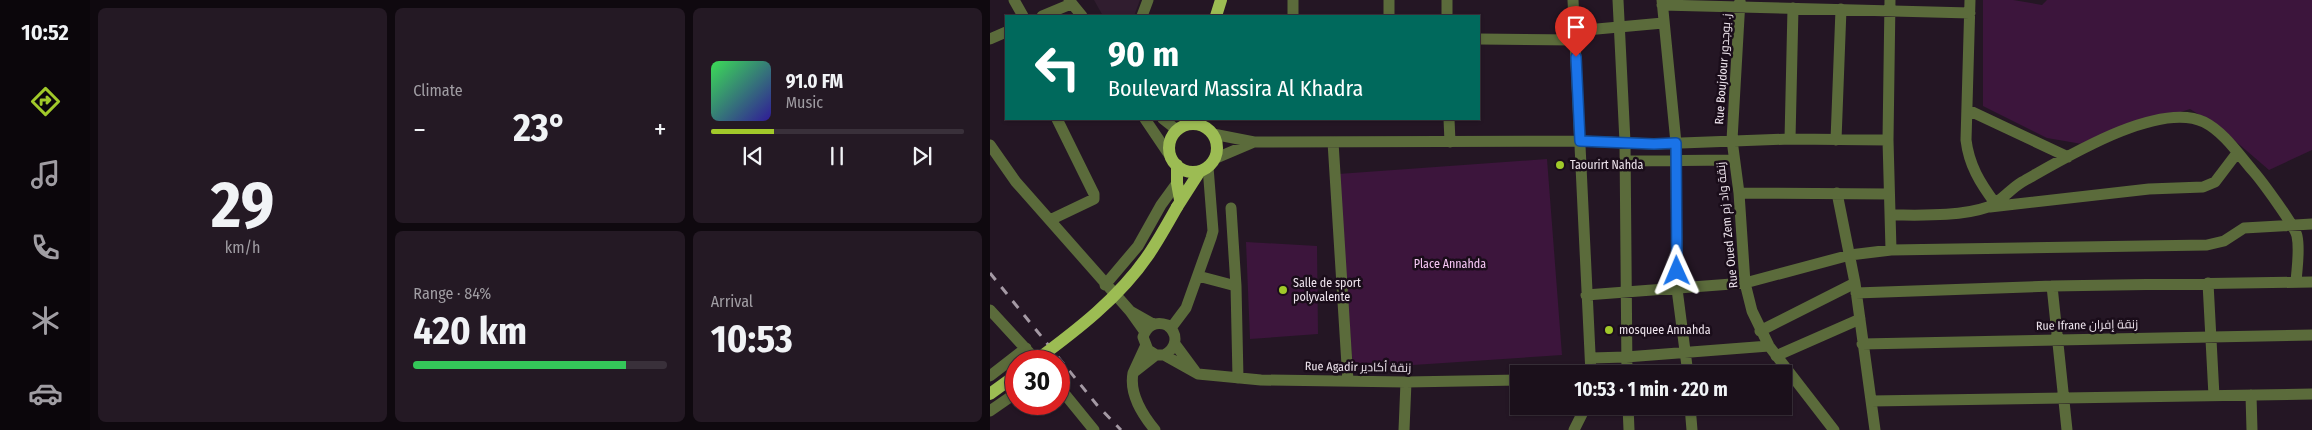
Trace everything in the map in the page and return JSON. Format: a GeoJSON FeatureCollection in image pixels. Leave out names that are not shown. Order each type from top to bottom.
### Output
{"type":"FeatureCollection","features":[{"type":"Feature","properties":{"kind":"main road"},"geometry":{"type":"LineString","coordinates":[[1216,15],[1221,0]]}},
{"type":"Feature","properties":{"kind":"main road"},"geometry":{"type":"LineString","coordinates":[[1050,350],[1095,315],[1116,294],[1149,254],[1179,204],[1207,166],[1217,147],[1211,128],[1174,122],[1170,144],[1179,204]]}},
{"type":"Feature","properties":{"kind":"main road"},"geometry":{"type":"LineString","coordinates":[[1174,162],[1184,170],[1207,166]]}},
{"type":"Feature","properties":{"kind":"main road"},"geometry":{"type":"LineString","coordinates":[[990,394],[1005,383]]}},
{"type":"Feature","properties":{"kind":"street"},"geometry":{"type":"LineString","coordinates":[[1014,0],[1022,15]]}},
{"type":"Feature","properties":{"kind":"street"},"geometry":{"type":"LineString","coordinates":[[1142,15],[1148,0]]}},
{"type":"Feature","properties":{"kind":"street"},"geometry":{"type":"LineString","coordinates":[[1293,15],[1294,0]]}},
{"type":"Feature","properties":{"kind":"street"},"geometry":{"type":"LineString","coordinates":[[1389,0],[1389,15]]}},
{"type":"Feature","properties":{"kind":"street"},"geometry":{"type":"LineString","coordinates":[[1447,15],[1448,0]]}},
{"type":"Feature","properties":{"kind":"street"},"geometry":{"type":"LineString","coordinates":[[1573,0],[1586,295],[1591,365]]}},
{"type":"Feature","properties":{"kind":"street"},"geometry":{"type":"LineString","coordinates":[[1618,0],[1626,142],[1626,365]]}},
{"type":"Feature","properties":{"kind":"street"},"geometry":{"type":"LineString","coordinates":[[1970,0],[1968,154],[1978,179],[1992,205]]}},
{"type":"Feature","properties":{"kind":"street"},"geometry":{"type":"LineString","coordinates":[[1044,15],[1070,2],[1081,15]]}},
{"type":"Feature","properties":{"kind":"street"},"geometry":{"type":"LineString","coordinates":[[1688,365],[1677,289],[1676,143],[1662,2],[1740,3],[1794,8],[1841,9],[1890,5],[1970,13]]}},
{"type":"Feature","properties":{"kind":"street","name":"Rue Boujdour ز. بوجدور"},"geometry":{"type":"LineString","coordinates":[[1732,140],[1740,3]]}},
{"type":"Feature","properties":{"kind":"street"},"geometry":{"type":"LineString","coordinates":[[1890,5],[1888,140],[1891,250]]}},
{"type":"Feature","properties":{"kind":"street"},"geometry":{"type":"LineString","coordinates":[[1790,139],[1794,8]]}},
{"type":"Feature","properties":{"kind":"street"},"geometry":{"type":"LineString","coordinates":[[1836,140],[1841,9]]}},
{"type":"Feature","properties":{"kind":"street"},"geometry":{"type":"LineString","coordinates":[[1480,39],[1575,36],[1619,26],[1663,22]]}},
{"type":"Feature","properties":{"kind":"street"},"geometry":{"type":"LineString","coordinates":[[990,39],[1005,32]]}},
{"type":"Feature","properties":{"kind":"street"},"geometry":{"type":"LineString","coordinates":[[1968,110],[2068,157]]}},
{"type":"Feature","properties":{"kind":"street"},"geometry":{"type":"LineString","coordinates":[[1992,205],[2019,184],[2104,137],[2172,117],[2189,118],[2204,122],[2219,133],[2256,174],[2297,235],[2296,282]]}},
{"type":"Feature","properties":{"kind":"street"},"geometry":{"type":"LineString","coordinates":[[1050,220],[1094,199],[1094,194],[1057,120]]}},
{"type":"Feature","properties":{"kind":"street"},"geometry":{"type":"LineString","coordinates":[[1146,120],[1174,162]]}},
{"type":"Feature","properties":{"kind":"street"},"geometry":{"type":"LineString","coordinates":[[1449,120],[1450,142]]}},
{"type":"Feature","properties":{"kind":"street"},"geometry":{"type":"LineString","coordinates":[[1211,128],[1254,142],[1580,141],[1676,143],[1790,139],[1888,140]]}},
{"type":"Feature","properties":{"kind":"street","name":"Rue Oued Zem زنقة واد زم"},"geometry":{"type":"LineString","coordinates":[[1732,140],[1745,283],[1752,311],[1760,331],[1769,346],[1834,430]]}},
{"type":"Feature","properties":{"kind":"street"},"geometry":{"type":"LineString","coordinates":[[1171,328],[1186,308],[1212,231],[1207,166],[1254,142]]}},
{"type":"Feature","properties":{"kind":"street"},"geometry":{"type":"LineString","coordinates":[[1333,142],[1348,381]]}},
{"type":"Feature","properties":{"kind":"street"},"geometry":{"type":"LineString","coordinates":[[990,145],[1016,182],[1105,286],[1149,328]]}},
{"type":"Feature","properties":{"kind":"street"},"geometry":{"type":"LineString","coordinates":[[1890,215],[1945,214],[1992,205],[2149,189],[2203,186],[2214,182],[2237,153]]}},
{"type":"Feature","properties":{"kind":"street"},"geometry":{"type":"LineString","coordinates":[[1626,160],[1734,160]]}},
{"type":"Feature","properties":{"kind":"street"},"geometry":{"type":"LineString","coordinates":[[1105,286],[1138,246],[1177,182]]}},
{"type":"Feature","properties":{"kind":"street"},"geometry":{"type":"LineString","coordinates":[[1738,193],[1889,194]]}},
{"type":"Feature","properties":{"kind":"street"},"geometry":{"type":"LineString","coordinates":[[1837,194],[1856,288],[1862,344],[1876,430]]}},
{"type":"Feature","properties":{"kind":"street"},"geometry":{"type":"LineString","coordinates":[[1231,208],[1236,286],[1238,378]]}},
{"type":"Feature","properties":{"kind":"street"},"geometry":{"type":"LineString","coordinates":[[1586,295],[1745,283],[1850,255],[1891,250],[2207,245],[2224,241],[2244,228],[2312,224]]}},
{"type":"Feature","properties":{"kind":"street"},"geometry":{"type":"LineString","coordinates":[[1198,276],[1236,286]]}},
{"type":"Feature","properties":{"kind":"street"},"geometry":{"type":"LineString","coordinates":[[1760,331],[1856,288],[2312,282]]}},
{"type":"Feature","properties":{"kind":"street"},"geometry":{"type":"LineString","coordinates":[[2208,283],[2214,396]]}},
{"type":"Feature","properties":{"kind":"street"},"geometry":{"type":"LineString","coordinates":[[2052,286],[2056,340],[2067,430]]}},
{"type":"Feature","properties":{"kind":"street"},"geometry":{"type":"LineString","coordinates":[[990,310],[1026,348],[990,376]]}},
{"type":"Feature","properties":{"kind":"street"},"geometry":{"type":"LineString","coordinates":[[1776,356],[1860,319]]}},
{"type":"Feature","properties":{"kind":"street"},"geometry":{"type":"LineString","coordinates":[[1133,373],[1160,355],[1173,349],[1175,344],[1171,328],[1162,324],[1149,328]]}},
{"type":"Feature","properties":{"kind":"street"},"geometry":{"type":"LineString","coordinates":[[1149,328],[1145,347],[1133,373],[1131,384],[1134,394],[1155,430]]}},
{"type":"Feature","properties":{"kind":"street","name":"Rue Ifrane زنقة إفران"},"geometry":{"type":"LineString","coordinates":[[1862,344],[2312,335]]}},
{"type":"Feature","properties":{"kind":"street"},"geometry":{"type":"LineString","coordinates":[[1175,344],[1198,374]]}},
{"type":"Feature","properties":{"kind":"street"},"geometry":{"type":"LineString","coordinates":[[1591,358],[1769,346]]}},
{"type":"Feature","properties":{"kind":"street"},"geometry":{"type":"LineString","coordinates":[[1145,347],[1198,374]]}},
{"type":"Feature","properties":{"kind":"street","name":"Rue Agadir زنقة أكادير"},"geometry":{"type":"LineString","coordinates":[[1198,374],[1238,378],[1348,381],[1510,380]]}},
{"type":"Feature","properties":{"kind":"street"},"geometry":{"type":"LineString","coordinates":[[1404,430],[1406,382]]}},
{"type":"Feature","properties":{"kind":"street"},"geometry":{"type":"LineString","coordinates":[[1871,401],[2312,394]]}},
{"type":"Feature","properties":{"kind":"street"},"geometry":{"type":"LineString","coordinates":[[2251,395],[2252,430]]}},
{"type":"Feature","properties":{"kind":"street"},"geometry":{"type":"LineString","coordinates":[[990,411],[1005,401]]}},
{"type":"Feature","properties":{"kind":"street"},"geometry":{"type":"LineString","coordinates":[[1070,401],[1094,430]]}},
{"type":"Feature","properties":{"kind":"street"},"geometry":{"type":"LineString","coordinates":[[1577,428],[1582,415]]}},
{"type":"Feature","properties":{"kind":"street"},"geometry":{"type":"LineString","coordinates":[[1628,415],[1629,430]]}},
{"type":"Feature","properties":{"kind":"street"},"geometry":{"type":"LineString","coordinates":[[1691,415],[1692,430]]}},
{"type":"Feature","properties":{"kind":"shaded area"},"geometry":{"type":"Polygon","coordinates":[[[1094,0],[1140,0],[1134,15],[1102,15],[1094,0]]]}},
{"type":"Feature","properties":{"kind":"green space"},"geometry":{"type":"Polygon","coordinates":[[[1983,0],[2013,0],[2042,5],[2047,0],[2312,0],[2312,150],[2269,170],[2219,127],[2190,109],[2082,144],[2047,138],[1983,106],[1983,0]]]}},
{"type":"Feature","properties":{"kind":"green space","name":"Place Annahda"},"geometry":{"type":"Polygon","coordinates":[[[1547,159],[1562,355],[1353,369],[1338,174],[1547,159]]]}},
{"type":"Feature","properties":{"kind":"green space","name":"Salle de sport polyvalente"},"geometry":{"type":"Polygon","coordinates":[[[1246,242],[1317,246],[1318,334],[1250,339],[1246,242]]]}},
{"type":"Feature","properties":{"kind":"railway"},"geometry":{"type":"LineString","coordinates":[[990,273],[1097,405],[1121,430]]}},
{"type":"Feature","properties":{"kind":"place","name":"Taourirt Nahda"},"geometry":{"type":"Point","coordinates":[1560,165]}},
{"type":"Feature","properties":{"kind":"place","name":"Salle de sport polyvalente"},"geometry":{"type":"Point","coordinates":[1283,290]}},
{"type":"Feature","properties":{"kind":"place","name":"mosquee Annahda"},"geometry":{"type":"Point","coordinates":[1609,330]}},
{"type":"Feature","properties":{"kind":"route"},"geometry":{"type":"LineString","coordinates":[[1576,57],[1580,141],[1676,143],[1677,271]]}}]}
